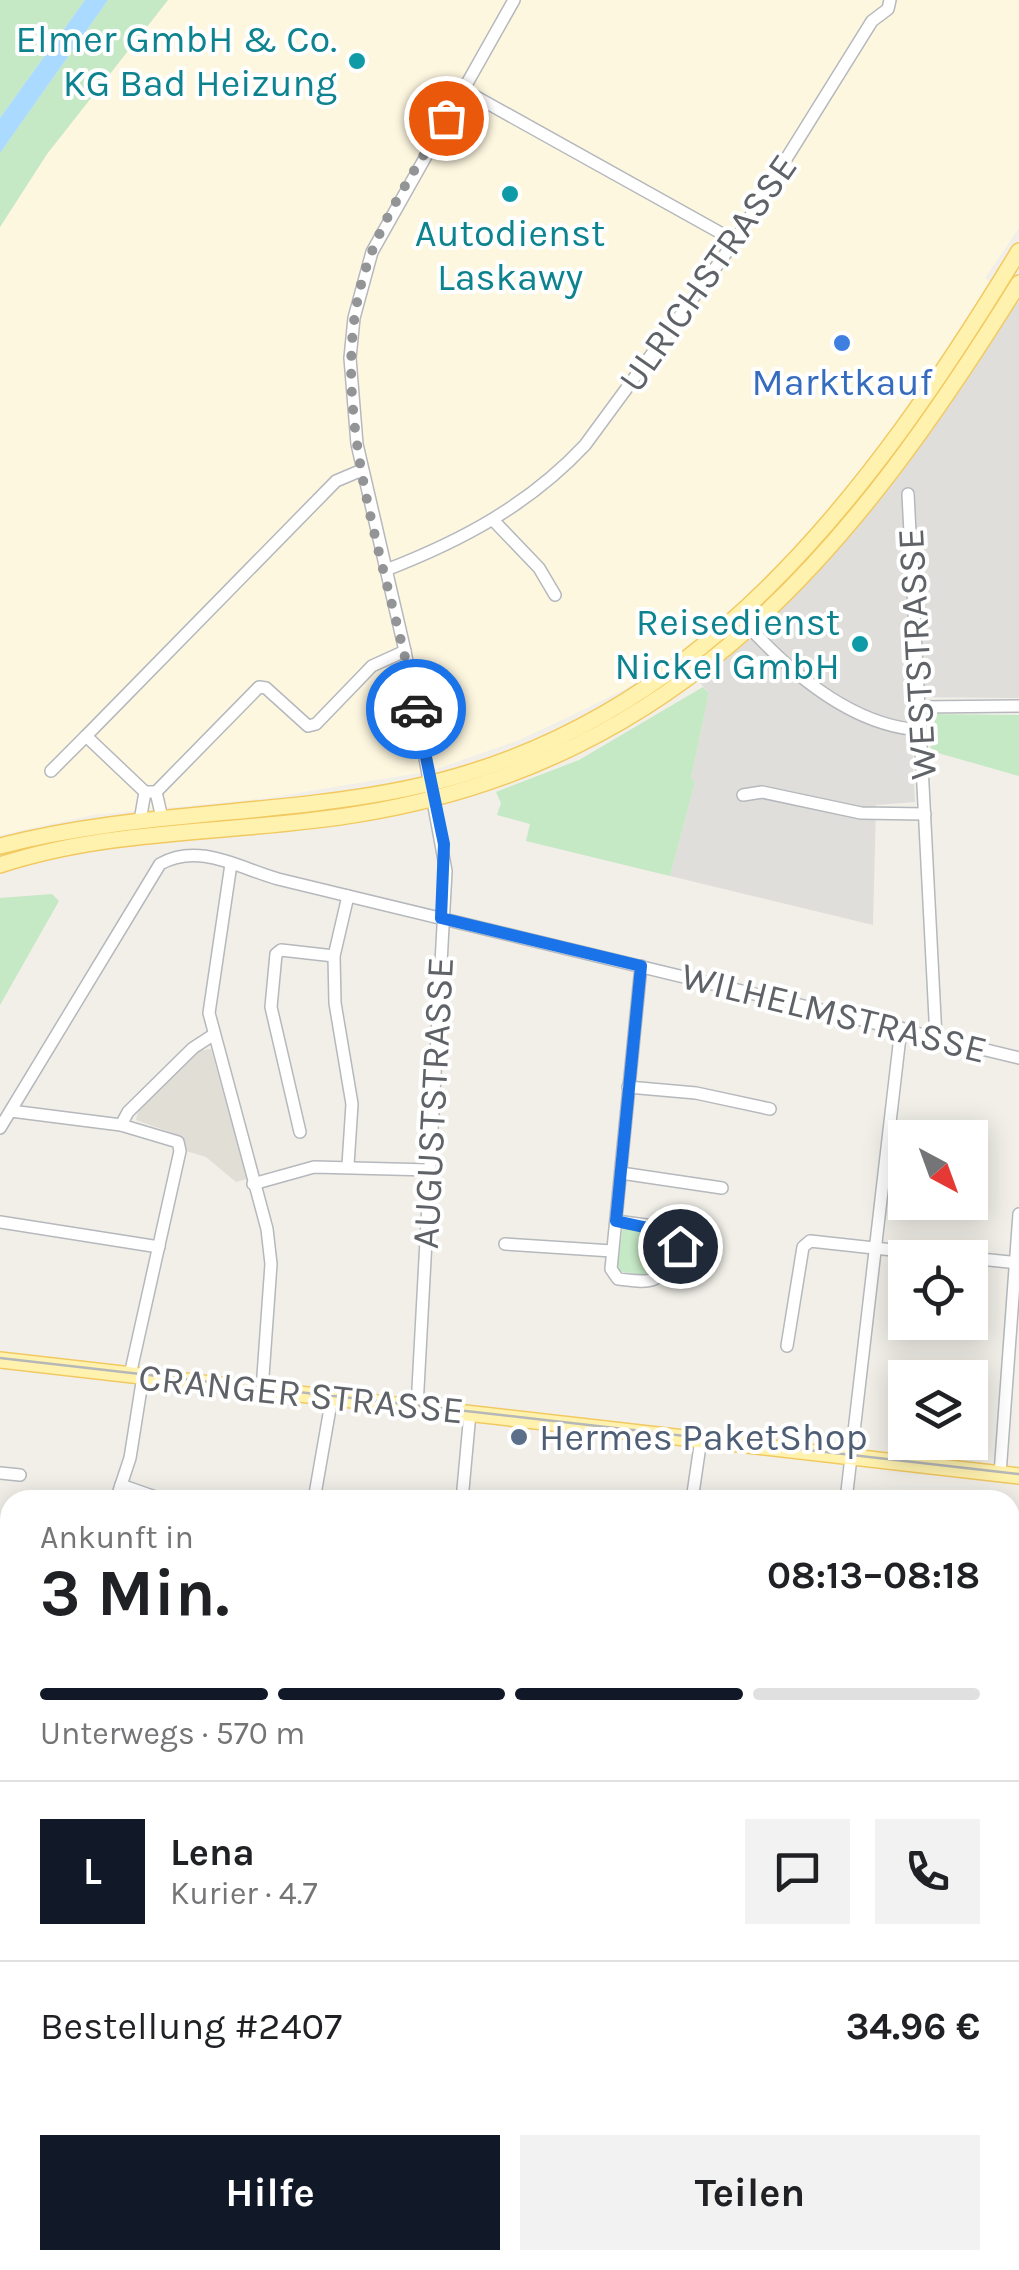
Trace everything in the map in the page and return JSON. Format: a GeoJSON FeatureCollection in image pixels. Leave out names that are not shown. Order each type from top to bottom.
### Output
{"type":"FeatureCollection","features":[{"type":"Feature","properties":{"kind":"main road"},"geometry":{"type":"LineString","coordinates":[[0,865],[30,855],[120,840],[287,824],[433,792],[596,719],[746,623],[1013,286],[1019,251]]}},
{"type":"Feature","properties":{"kind":"main road"},"geometry":{"type":"LineString","coordinates":[[0,846],[162,818],[433,792]]}},
{"type":"Feature","properties":{"kind":"main road","name":"CRANGER STRASSE"},"geometry":{"type":"LineString","coordinates":[[0,1360],[1019,1476]]}},
{"type":"Feature","properties":{"kind":"street","name":"AUGUSTSTRASSE"},"geometry":{"type":"LineString","coordinates":[[418,1408],[446,871],[405,651],[362,470],[353,420],[350,358],[364,274],[386,222],[514,0]]}},
{"type":"Feature","properties":{"kind":"street","name":"ULRICHSTRASSE"},"geometry":{"type":"LineString","coordinates":[[386,570],[493,520],[557,475],[584,445],[735,240],[872,22],[888,8],[890,0]]}},
{"type":"Feature","properties":{"kind":"street"},"geometry":{"type":"LineString","coordinates":[[462,89],[735,240]]}},
{"type":"Feature","properties":{"kind":"street"},"geometry":{"type":"LineString","coordinates":[[51,772],[336,481],[362,470]]}},
{"type":"Feature","properties":{"kind":"street","name":"WESTSTRASSE"},"geometry":{"type":"LineString","coordinates":[[908,494],[936,1038]]}},
{"type":"Feature","properties":{"kind":"street"},"geometry":{"type":"LineString","coordinates":[[493,520],[539,568],[555,595]]}},
{"type":"Feature","properties":{"kind":"street"},"geometry":{"type":"LineString","coordinates":[[746,623],[795,671],[840,704],[882,722],[921,730]]}},
{"type":"Feature","properties":{"kind":"street"},"geometry":{"type":"LineString","coordinates":[[140,821],[150,792],[259,688],[266,688],[308,726],[316,724],[372,666],[405,651]]}},
{"type":"Feature","properties":{"kind":"street"},"geometry":{"type":"LineString","coordinates":[[920,706],[1019,706]]}},
{"type":"Feature","properties":{"kind":"street"},"geometry":{"type":"LineString","coordinates":[[86,736],[150,792],[162,818]]}},
{"type":"Feature","properties":{"kind":"street","name":"WESTSTRASSE"},"geometry":{"type":"LineString","coordinates":[[742,795],[762,792],[860,812],[925,814]]}},
{"type":"Feature","properties":{"kind":"street","name":"WILHELMSTRASSE"},"geometry":{"type":"LineString","coordinates":[[11,1111],[160,864],[184,854],[1019,1058]]}},
{"type":"Feature","properties":{"kind":"street"},"geometry":{"type":"LineString","coordinates":[[230,864],[209,1012],[271,1264],[262,1390]]}},
{"type":"Feature","properties":{"kind":"street"},"geometry":{"type":"LineString","coordinates":[[348,896],[334,956],[335,1003],[352,1104],[348,1165]]}},
{"type":"Feature","properties":{"kind":"street"},"geometry":{"type":"LineString","coordinates":[[300,1132],[270,1007],[276,954],[281,950],[334,956]]}},
{"type":"Feature","properties":{"kind":"street"},"geometry":{"type":"LineString","coordinates":[[616,1221],[671,1233],[680,1242],[662,1278],[651,1283],[618,1279],[611,1269],[641,966]]}},
{"type":"Feature","properties":{"kind":"street"},"geometry":{"type":"LineString","coordinates":[[848,1490],[901,1028]]}},
{"type":"Feature","properties":{"kind":"street"},"geometry":{"type":"LineString","coordinates":[[122,1125],[128,1112],[193,1048],[214,1035]]}},
{"type":"Feature","properties":{"kind":"street"},"geometry":{"type":"LineString","coordinates":[[628,1087],[696,1093],[770,1109]]}},
{"type":"Feature","properties":{"kind":"street"},"geometry":{"type":"LineString","coordinates":[[0,1128],[11,1111],[122,1125],[178,1142],[180,1151],[159,1247],[119,1490]]}},
{"type":"Feature","properties":{"kind":"street"},"geometry":{"type":"LineString","coordinates":[[254,1184],[314,1167],[430,1170]]}},
{"type":"Feature","properties":{"kind":"street"},"geometry":{"type":"LineString","coordinates":[[621,1172],[722,1188]]}},
{"type":"Feature","properties":{"kind":"street"},"geometry":{"type":"LineString","coordinates":[[1000,1474],[1019,1214]]}},
{"type":"Feature","properties":{"kind":"street"},"geometry":{"type":"LineString","coordinates":[[0,1222],[159,1247]]}},
{"type":"Feature","properties":{"kind":"street"},"geometry":{"type":"LineString","coordinates":[[787,1346],[803,1247],[810,1241],[888,1248]]}},
{"type":"Feature","properties":{"kind":"street"},"geometry":{"type":"LineString","coordinates":[[505,1244],[612,1251]]}},
{"type":"Feature","properties":{"kind":"street"},"geometry":{"type":"LineString","coordinates":[[988,1260],[1017,1263]]}},
{"type":"Feature","properties":{"kind":"street"},"geometry":{"type":"LineString","coordinates":[[316,1490],[332,1398]]}},
{"type":"Feature","properties":{"kind":"street"},"geometry":{"type":"LineString","coordinates":[[463,1490],[470,1412]]}},
{"type":"Feature","properties":{"kind":"street"},"geometry":{"type":"LineString","coordinates":[[694,1490],[702,1439]]}},
{"type":"Feature","properties":{"kind":"street"},"geometry":{"type":"LineString","coordinates":[[0,1474],[20,1475]]}},
{"type":"Feature","properties":{"kind":"street"},"geometry":{"type":"LineString","coordinates":[[121,1485],[135,1490]]}},
{"type":"Feature","properties":{"kind":"shaded area"},"geometry":{"type":"Polygon","coordinates":[[[168,0],[1019,0],[1019,228],[985,278],[999,288],[888,451],[686,667],[676,655],[631,686],[581,711],[519,740],[431,771],[268,798],[93,815],[0,835],[0,227],[47,154],[168,0]]]}},
{"type":"Feature","properties":{"kind":"shaded area"},"geometry":{"type":"Polygon","coordinates":[[[999,288],[1019,303],[1019,698],[910,697],[915,802],[876,805],[873,925],[670,876],[695,782],[691,778],[709,693],[686,667],[780,582],[999,288]]]}},
{"type":"Feature","properties":{"kind":"shaded area"},"geometry":{"type":"Polygon","coordinates":[[[211,1049],[247,1179],[236,1182],[206,1157],[186,1151],[175,1134],[136,1120],[138,1111],[197,1051],[211,1049]]]}},
{"type":"Feature","properties":{"kind":"green space"},"geometry":{"type":"Polygon","coordinates":[[[0,0],[85,0],[0,118],[0,0]]]}},
{"type":"Feature","properties":{"kind":"green space"},"geometry":{"type":"Polygon","coordinates":[[[108,0],[168,0],[47,154],[0,227],[0,153],[108,0]]]}},
{"type":"Feature","properties":{"kind":"green space"},"geometry":{"type":"Polygon","coordinates":[[[703,687],[709,693],[691,778],[695,782],[670,876],[526,841],[530,824],[497,815],[501,803],[496,792],[579,760],[703,687]]]}},
{"type":"Feature","properties":{"kind":"green space"},"geometry":{"type":"Polygon","coordinates":[[[929,714],[1019,715],[1019,776],[931,751],[929,714]]]}},
{"type":"Feature","properties":{"kind":"green space"},"geometry":{"type":"Polygon","coordinates":[[[52,894],[59,901],[0,1005],[0,898],[52,894]]]}},
{"type":"Feature","properties":{"kind":"green space"},"geometry":{"type":"Polygon","coordinates":[[[623,1225],[674,1238],[676,1244],[658,1277],[617,1271],[623,1225]]]}},
{"type":"Feature","properties":{"kind":"water"},"geometry":{"type":"Polygon","coordinates":[[[85,0],[108,0],[0,153],[0,118],[85,0]]]}},
{"type":"Feature","properties":{"kind":"tram line"},"geometry":{"type":"LineString","coordinates":[[0,1358],[1019,1474]]}},
{"type":"Feature","properties":{"kind":"way so far"},"geometry":{"type":"LineString","coordinates":[[416,709],[357,444],[350,358],[354,318],[372,252],[446,118]]}},
{"type":"Feature","properties":{"kind":"place","name":"Elmer GmbH & Co. KG Bad Heizung"},"geometry":{"type":"Point","coordinates":[357,61]}},
{"type":"Feature","properties":{"kind":"place","name":"Autodienst Laskawy"},"geometry":{"type":"Point","coordinates":[510,194]}},
{"type":"Feature","properties":{"kind":"place","name":"Marktkauf"},"geometry":{"type":"Point","coordinates":[842,343]}},
{"type":"Feature","properties":{"kind":"place","name":"Reisedienst Nickel GmbH"},"geometry":{"type":"Point","coordinates":[860,644]}},
{"type":"Feature","properties":{"kind":"place","name":"Hermes PaketShop"},"geometry":{"type":"Point","coordinates":[519,1437]}},
{"type":"Feature","properties":{"kind":"route"},"geometry":{"type":"LineString","coordinates":[[416,709],[444,844],[446,871],[441,918],[641,966],[616,1221],[671,1233],[679,1238],[680,1246]]}}]}
